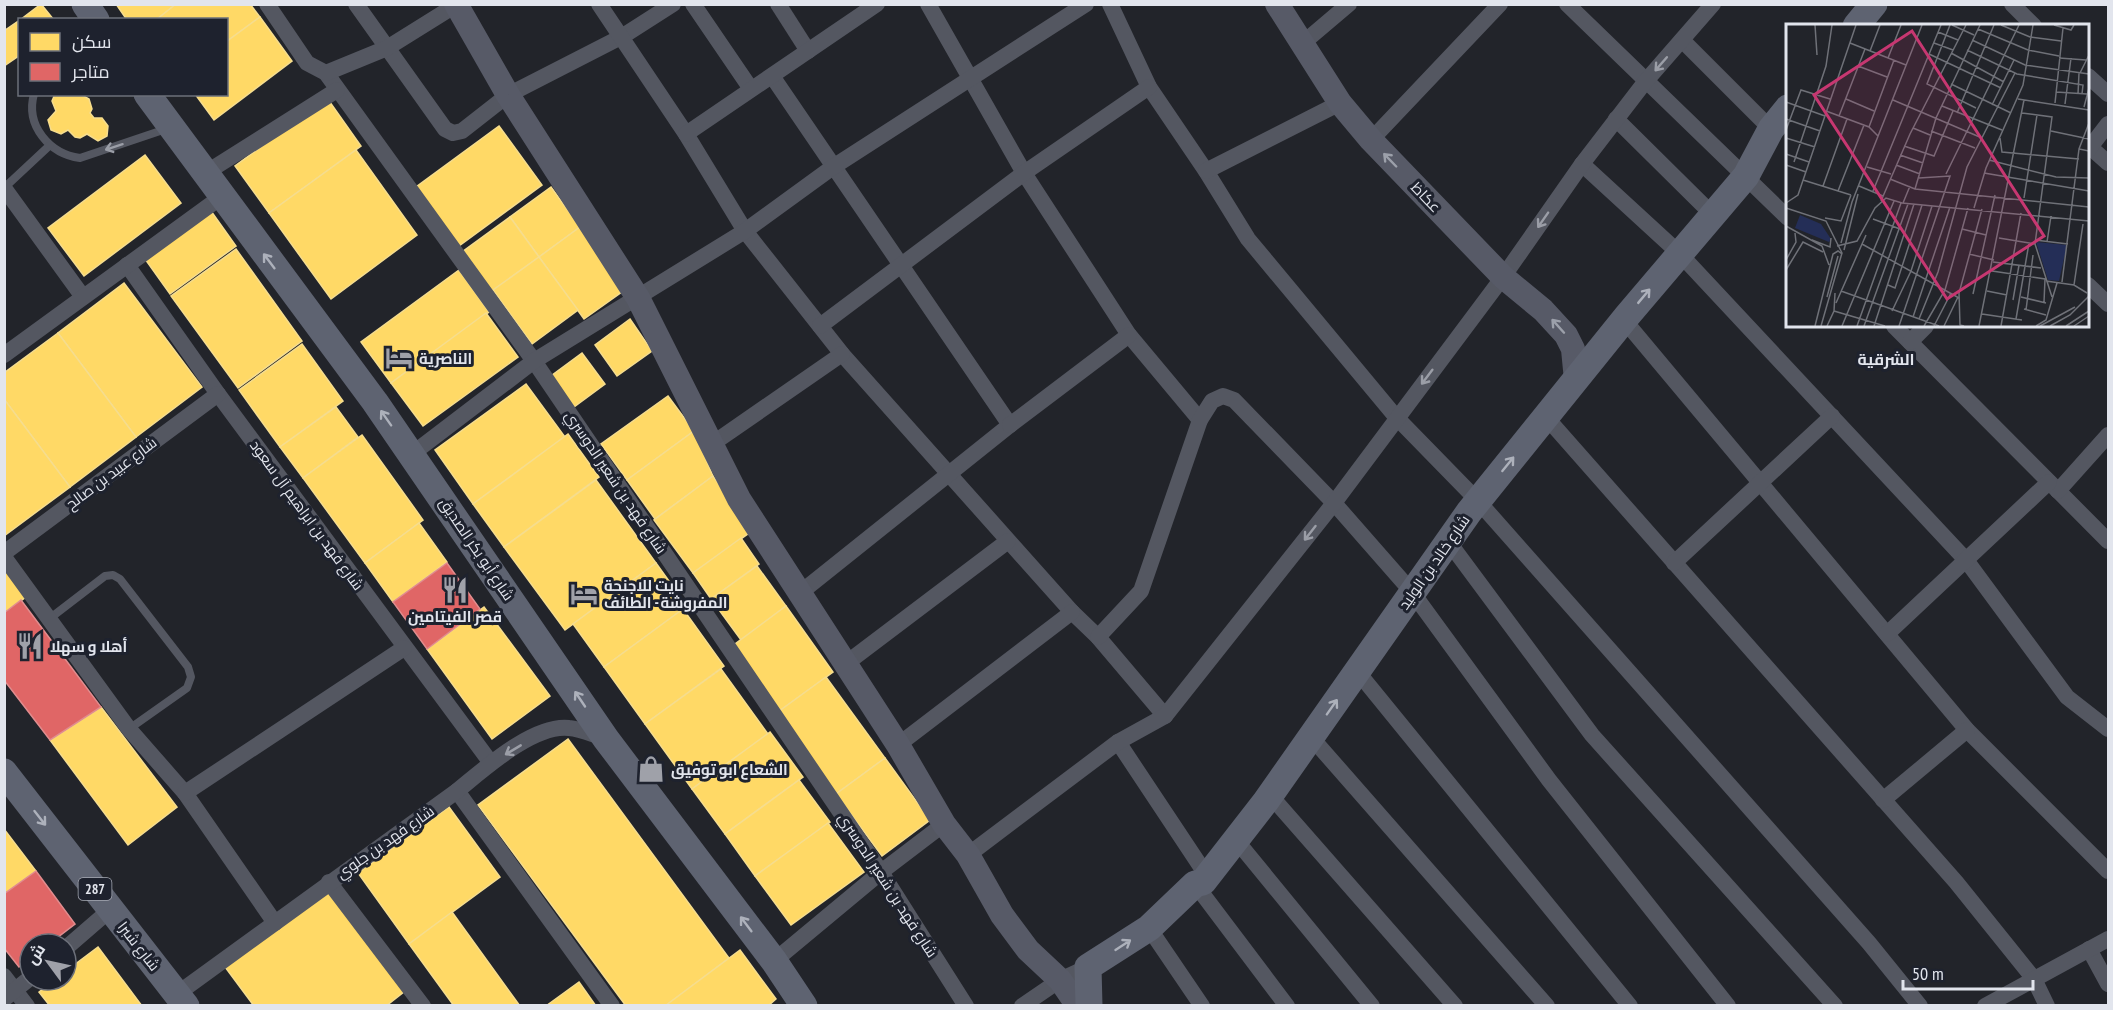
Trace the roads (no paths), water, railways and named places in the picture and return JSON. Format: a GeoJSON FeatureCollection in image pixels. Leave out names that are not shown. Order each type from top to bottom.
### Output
{"type":"FeatureCollection","features":[{"type":"Feature","properties":{"kind":"main road","name":"شارع أبو بكر الصديق"},"geometry":{"type":"LineString","coordinates":[[148,96],[412,454],[606,739],[774,961],[804,1005]]}},
{"type":"Feature","properties":{"kind":"main road","name":"شارع خالد بن الوليد"},"geometry":{"type":"LineString","coordinates":[[1088,967],[1149,928],[1201,880],[1236,840],[1478,501],[1624,320],[1746,176],[1770,129],[1786,110]]}},
{"type":"Feature","properties":{"kind":"main road","name":"شارع شبرا"},"geometry":{"type":"LineString","coordinates":[[4,772],[182,1000]]}},
{"type":"Feature","properties":{"kind":"main road"},"geometry":{"type":"LineString","coordinates":[[1088,967],[1089,1005]]}},
{"type":"Feature","properties":{"kind":"street","name":"شارع فهد بن شعير الدوسري"},"geometry":{"type":"LineString","coordinates":[[267,4],[308,63],[326,73],[534,361],[881,872],[966,1005]]}},
{"type":"Feature","properties":{"kind":"street"},"geometry":{"type":"LineString","coordinates":[[356,4],[445,129],[453,133],[462,131],[508,95],[623,36],[673,4]]}},
{"type":"Feature","properties":{"kind":"street"},"geometry":{"type":"LineString","coordinates":[[599,4],[623,36],[745,231],[842,354],[1072,612],[1098,637],[1165,716]]}},
{"type":"Feature","properties":{"kind":"street"},"geometry":{"type":"LineString","coordinates":[[693,4],[751,89]]}},
{"type":"Feature","properties":{"kind":"street"},"geometry":{"type":"LineString","coordinates":[[778,4],[808,51]]}},
{"type":"Feature","properties":{"kind":"street"},"geometry":{"type":"LineString","coordinates":[[686,134],[877,4]]}},
{"type":"Feature","properties":{"kind":"street"},"geometry":{"type":"LineString","coordinates":[[928,4],[1024,172],[1129,335],[1200,420]]}},
{"type":"Feature","properties":{"kind":"street"},"geometry":{"type":"LineString","coordinates":[[412,454],[534,361],[745,231],[833,166],[1086,4]]}},
{"type":"Feature","properties":{"kind":"street"},"geometry":{"type":"LineString","coordinates":[[1110,4],[1149,87],[1206,171],[1248,239],[1396,417],[1478,501],[1869,943],[1920,1005]]}},
{"type":"Feature","properties":{"kind":"street","name":"عكاظ"},"geometry":{"type":"LineString","coordinates":[[1277,4],[1340,103],[1371,140],[1503,277],[1544,310],[1566,335],[1573,349],[1576,380]]}},
{"type":"Feature","properties":{"kind":"street"},"geometry":{"type":"LineString","coordinates":[[1303,43],[1349,4]]}},
{"type":"Feature","properties":{"kind":"street"},"geometry":{"type":"LineString","coordinates":[[1371,140],[1500,4]]}},
{"type":"Feature","properties":{"kind":"street"},"geometry":{"type":"LineString","coordinates":[[1567,4],[1786,216]]}},
{"type":"Feature","properties":{"kind":"street"},"geometry":{"type":"LineString","coordinates":[[968,855],[1118,742],[1165,716],[1334,503],[1396,417],[1503,277],[1616,119],[1713,4]]}},
{"type":"Feature","properties":{"kind":"street"},"geometry":{"type":"LineString","coordinates":[[2012,4],[2032,24]]}},
{"type":"Feature","properties":{"kind":"street"},"geometry":{"type":"LineString","coordinates":[[326,73],[387,48],[456,5],[508,95],[638,298],[739,499],[844,665],[898,745],[944,824],[968,855],[1002,915],[1028,950],[1060,980],[1078,1005]]}},
{"type":"Feature","properties":{"kind":"street"},"geometry":{"type":"LineString","coordinates":[[1682,40],[1770,129]]}},
{"type":"Feature","properties":{"kind":"street"},"geometry":{"type":"LineString","coordinates":[[772,76],[1010,425]]}},
{"type":"Feature","properties":{"kind":"street"},"geometry":{"type":"LineString","coordinates":[[2089,77],[2106,88]]}},
{"type":"Feature","properties":{"kind":"street"},"geometry":{"type":"LineString","coordinates":[[820,326],[1024,172],[1149,87]]}},
{"type":"Feature","properties":{"kind":"street"},"geometry":{"type":"LineString","coordinates":[[204,174],[337,90]]}},
{"type":"Feature","properties":{"kind":"street"},"geometry":{"type":"LineString","coordinates":[[1206,171],[1340,103]]}},
{"type":"Feature","properties":{"kind":"street"},"geometry":{"type":"LineString","coordinates":[[1616,119],[1713,215]]}},
{"type":"Feature","properties":{"kind":"street"},"geometry":{"type":"LineString","coordinates":[[2109,124],[2089,148],[2109,163]]}},
{"type":"Feature","properties":{"kind":"street"},"geometry":{"type":"LineString","coordinates":[[1582,164],[1680,254],[1832,416],[1966,560],[2067,697],[2109,729]]}},
{"type":"Feature","properties":{"kind":"street"},"geometry":{"type":"LineString","coordinates":[[4,188],[83,297]]}},
{"type":"Feature","properties":{"kind":"street"},"geometry":{"type":"LineString","coordinates":[[4,355],[221,197]]}},
{"type":"Feature","properties":{"kind":"street","name":"شارع فهد بن ابراهيم آل سعود"},"geometry":{"type":"LineString","coordinates":[[127,265],[218,394],[404,648],[491,762]]}},
{"type":"Feature","properties":{"kind":"street"},"geometry":{"type":"LineString","coordinates":[[2089,286],[2109,304]]}},
{"type":"Feature","properties":{"kind":"street"},"geometry":{"type":"LineString","coordinates":[[1624,320],[1967,730],[2109,871]]}},
{"type":"Feature","properties":{"kind":"street"},"geometry":{"type":"LineString","coordinates":[[1895,327],[2109,541]]}},
{"type":"Feature","properties":{"kind":"street"},"geometry":{"type":"LineString","coordinates":[[1910,342],[1925,327]]}},
{"type":"Feature","properties":{"kind":"street"},"geometry":{"type":"LineString","coordinates":[[800,593],[1010,425],[1129,335]]}},
{"type":"Feature","properties":{"kind":"street"},"geometry":{"type":"LineString","coordinates":[[712,444],[842,354]]}},
{"type":"Feature","properties":{"kind":"street","name":"شارع عبيد بن صالح"},"geometry":{"type":"LineString","coordinates":[[4,553],[218,394]]}},
{"type":"Feature","properties":{"kind":"street"},"geometry":{"type":"LineString","coordinates":[[1098,637],[1141,591],[1200,420],[1212,400],[1223,396],[1234,400],[1334,503],[1412,592],[1549,780],[1728,1005]]}},
{"type":"Feature","properties":{"kind":"street"},"geometry":{"type":"LineString","coordinates":[[1674,563],[1832,416]]}},
{"type":"Feature","properties":{"kind":"street"},"geometry":{"type":"LineString","coordinates":[[1546,417],[1956,882],[2034,979],[2047,1005]]}},
{"type":"Feature","properties":{"kind":"street"},"geometry":{"type":"LineString","coordinates":[[1887,634],[1966,560],[2054,486],[2109,435]]}},
{"type":"Feature","properties":{"kind":"street"},"geometry":{"type":"LineString","coordinates":[[844,665],[1008,541]]}},
{"type":"Feature","properties":{"kind":"street"},"geometry":{"type":"LineString","coordinates":[[1448,541],[1592,735],[1835,1005]]}},
{"type":"Feature","properties":{"kind":"street"},"geometry":{"type":"LineString","coordinates":[[4,558],[129,729],[184,793],[275,922]]}},
{"type":"Feature","properties":{"kind":"street"},"geometry":{"type":"LineString","coordinates":[[898,745],[1072,612]]}},
{"type":"Feature","properties":{"kind":"street"},"geometry":{"type":"LineString","coordinates":[[184,793],[404,648]]}},
{"type":"Feature","properties":{"kind":"street"},"geometry":{"type":"LineString","coordinates":[[1357,671],[1630,1005]]}},
{"type":"Feature","properties":{"kind":"street","name":"شارع فهد بن جلوي"},"geometry":{"type":"LineString","coordinates":[[182,1000],[275,922],[457,791],[491,762],[543,732],[569,728],[606,739]]}},
{"type":"Feature","properties":{"kind":"street"},"geometry":{"type":"LineString","coordinates":[[1883,800],[1967,730]]}},
{"type":"Feature","properties":{"kind":"street"},"geometry":{"type":"LineString","coordinates":[[1311,737],[1547,1005]]}},
{"type":"Feature","properties":{"kind":"street"},"geometry":{"type":"LineString","coordinates":[[1118,742],[1201,880],[1287,1005]]}},
{"type":"Feature","properties":{"kind":"street"},"geometry":{"type":"LineString","coordinates":[[457,791],[612,1005]]}},
{"type":"Feature","properties":{"kind":"street"},"geometry":{"type":"LineString","coordinates":[[1270,795],[1455,1005]]}},
{"type":"Feature","properties":{"kind":"street"},"geometry":{"type":"LineString","coordinates":[[774,961],[881,872],[944,824]]}},
{"type":"Feature","properties":{"kind":"street"},"geometry":{"type":"LineString","coordinates":[[1236,840],[1371,1005]]}},
{"type":"Feature","properties":{"kind":"street"},"geometry":{"type":"LineString","coordinates":[[329,882],[423,1005]]}},
{"type":"Feature","properties":{"kind":"street"},"geometry":{"type":"LineString","coordinates":[[78,938],[111,909]]}},
{"type":"Feature","properties":{"kind":"street"},"geometry":{"type":"LineString","coordinates":[[1149,928],[1202,1005]]}},
{"type":"Feature","properties":{"kind":"street"},"geometry":{"type":"LineString","coordinates":[[1985,1005],[2109,939]]}},
{"type":"Feature","properties":{"kind":"street"},"geometry":{"type":"LineString","coordinates":[[2089,950],[2109,984]]}},
{"type":"Feature","properties":{"kind":"street"},"geometry":{"type":"LineString","coordinates":[[1022,1005],[1060,980],[1088,967]]}},
{"type":"Feature","properties":{"kind":"street"},"geometry":{"type":"LineString","coordinates":[[4,976],[10,994],[27,1005]]}},
{"type":"Feature","properties":{"kind":"lane"},"geometry":{"type":"LineString","coordinates":[[34,96],[34,122],[48,146],[69,157],[80,158],[170,128]]}},
{"type":"Feature","properties":{"kind":"lane"},"geometry":{"type":"LineString","coordinates":[[4,188],[48,146]]}},
{"type":"Feature","properties":{"kind":"lane"},"geometry":{"type":"LineString","coordinates":[[49,619],[105,576],[113,575],[120,579],[188,667],[191,677],[187,688],[129,729]]}},
{"type":"Feature","properties":{"kind":"place","name":"الناصرية"},"geometry":{"type":"Point","coordinates":[399,358]}},
{"type":"Feature","properties":{"kind":"place","name":"قصر الفيتامين"},"geometry":{"type":"Point","coordinates":[455,590]}},
{"type":"Feature","properties":{"kind":"place","name":"نايت للاجنحة المفروشة - الطائف"},"geometry":{"type":"Point","coordinates":[584,594]}},
{"type":"Feature","properties":{"kind":"place","name":"أهلا و سهلا"},"geometry":{"type":"Point","coordinates":[30,646]}},
{"type":"Feature","properties":{"kind":"place","name":"الشعاع ابو توفيق"},"geometry":{"type":"Point","coordinates":[651,769]}},
{"type":"Feature","properties":{"kind":"district","name":"الشرقية"},"geometry":{"type":"Point","coordinates":[1886,359]}}]}
